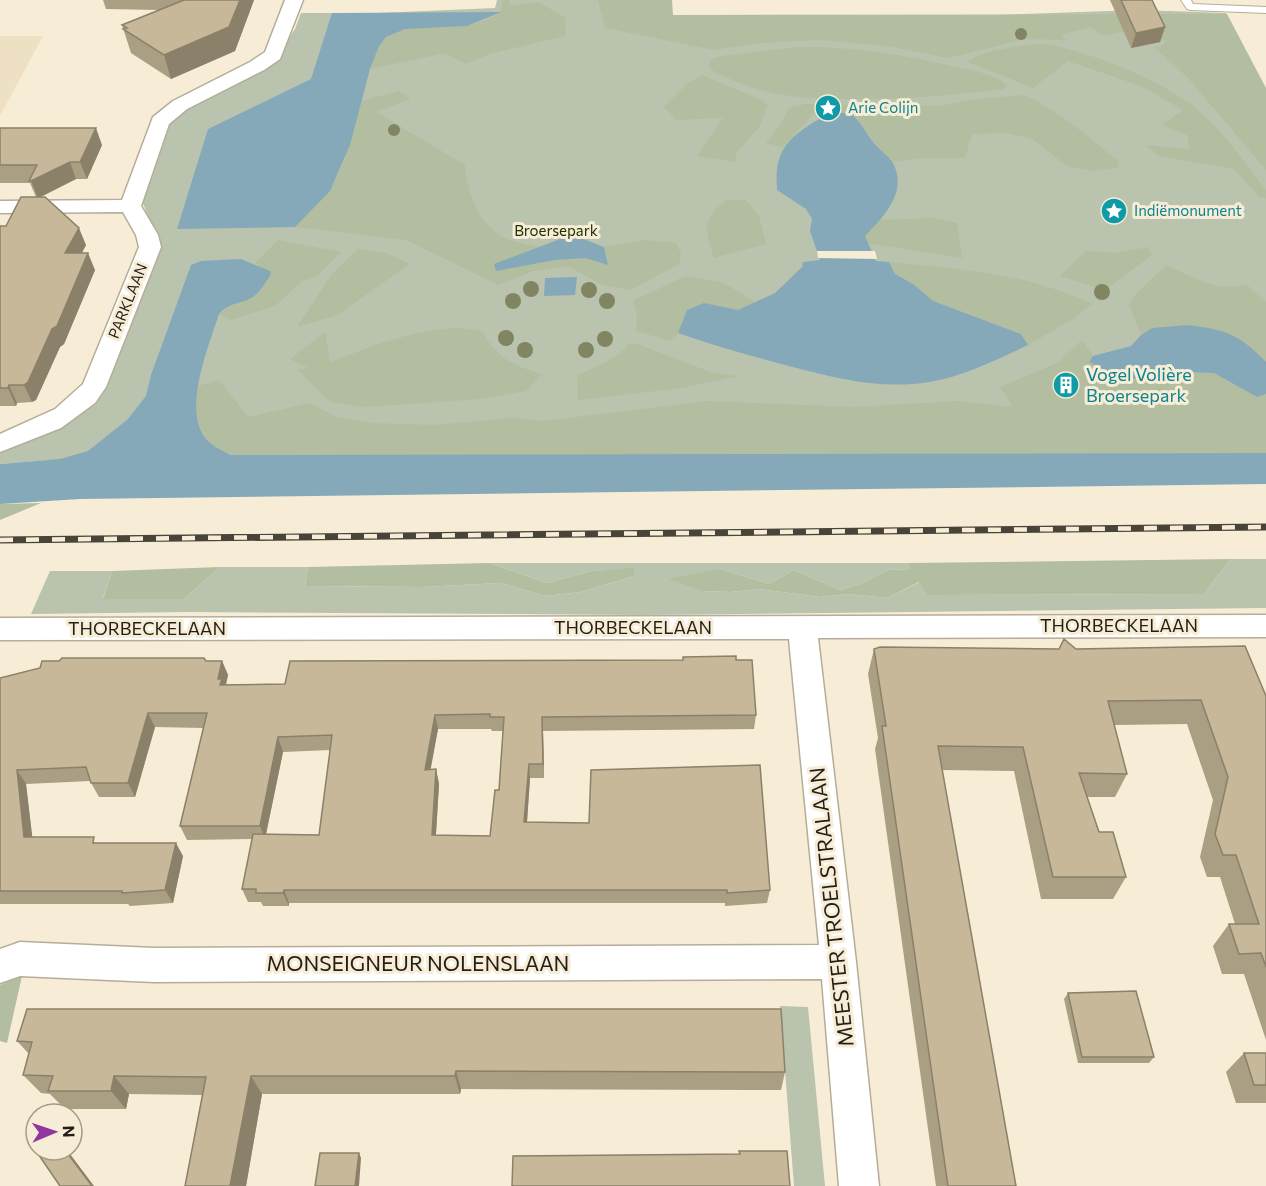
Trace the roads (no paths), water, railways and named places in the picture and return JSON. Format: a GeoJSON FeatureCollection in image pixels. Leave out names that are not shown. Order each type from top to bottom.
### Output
{"type":"FeatureCollection","features":[{"type":"Feature","properties":{"kind":"street"},"geometry":{"type":"LineString","coordinates":[[0,207],[130,206],[160,121],[180,105],[257,66],[273,55],[294,0]]}},
{"type":"Feature","properties":{"kind":"street","name":"PARKLAAN"},"geometry":{"type":"LineString","coordinates":[[0,443],[46,423],[85,401],[94,387],[150,247],[147,235],[130,206]]}},
{"type":"Feature","properties":{"kind":"street","name":"THORBECKELAAN"},"geometry":{"type":"LineString","coordinates":[[0,629],[1266,626]]}},
{"type":"Feature","properties":{"kind":"street","name":"MEESTER TROELSTRALAAN"},"geometry":{"type":"LineString","coordinates":[[802,627],[838,962],[859,1186]]}},
{"type":"Feature","properties":{"kind":"street","name":"MONSEIGNEUR NOLENSLAAN"},"geometry":{"type":"LineString","coordinates":[[0,966],[20,959],[154,965],[838,962]]}},
{"type":"Feature","properties":{"kind":"lane"},"geometry":{"type":"LineString","coordinates":[[1186,0],[1190,7],[1266,10]]}},
{"type":"Feature","properties":{"kind":"water"},"geometry":{"type":"Polygon","coordinates":[[[501,12],[467,26],[405,29],[386,37],[379,46],[370,69],[350,145],[330,191],[295,227],[177,229],[208,129],[311,79],[332,13],[501,12]]]}},
{"type":"Feature","properties":{"kind":"water"},"geometry":{"type":"Polygon","coordinates":[[[832,113],[850,113],[854,116],[875,145],[891,160],[897,174],[898,184],[892,203],[865,236],[876,261],[889,262],[895,274],[913,284],[933,301],[1021,334],[1028,345],[955,376],[929,382],[893,385],[858,382],[823,375],[747,355],[678,333],[687,310],[704,303],[738,310],[775,293],[802,267],[803,262],[820,260],[810,231],[812,219],[806,209],[777,190],[777,170],[781,155],[790,141],[811,124],[831,116],[832,113]]]}},
{"type":"Feature","properties":{"kind":"water"},"geometry":{"type":"Polygon","coordinates":[[[581,238],[604,247],[608,265],[585,258],[555,260],[496,271],[494,264],[560,239],[581,238]]]}},
{"type":"Feature","properties":{"kind":"water"},"geometry":{"type":"Polygon","coordinates":[[[241,259],[270,271],[271,274],[253,297],[228,307],[219,314],[204,360],[196,413],[200,428],[207,440],[231,455],[1266,453],[1266,484],[80,499],[0,504],[0,464],[60,459],[88,451],[128,419],[146,396],[151,375],[191,265],[201,261],[241,259]]]}},
{"type":"Feature","properties":{"kind":"water"},"geometry":{"type":"Polygon","coordinates":[[[577,277],[575,295],[544,296],[545,278],[577,277]]]}},
{"type":"Feature","properties":{"kind":"water"},"geometry":{"type":"Polygon","coordinates":[[[1188,325],[1232,335],[1248,345],[1266,362],[1266,394],[1257,397],[1214,373],[1186,372],[1124,380],[1089,362],[1093,356],[1131,346],[1141,335],[1152,328],[1188,325]]]}},
{"type":"Feature","properties":{"kind":"railway"},"geometry":{"type":"LineString","coordinates":[[0,540],[1266,527]]}},
{"type":"Feature","properties":{"kind":"place","name":"Arie Colijn"},"geometry":{"type":"Point","coordinates":[828,108]}},
{"type":"Feature","properties":{"kind":"place","name":"Indiëmonument"},"geometry":{"type":"Point","coordinates":[1114,211]}},
{"type":"Feature","properties":{"kind":"place","name":"Vogel Volière Broersepark"},"geometry":{"type":"Point","coordinates":[1066,385]}},
{"type":"Feature","properties":{"kind":"park label","name":"Broersepark"},"geometry":{"type":"Point","coordinates":[556,231]}}]}
